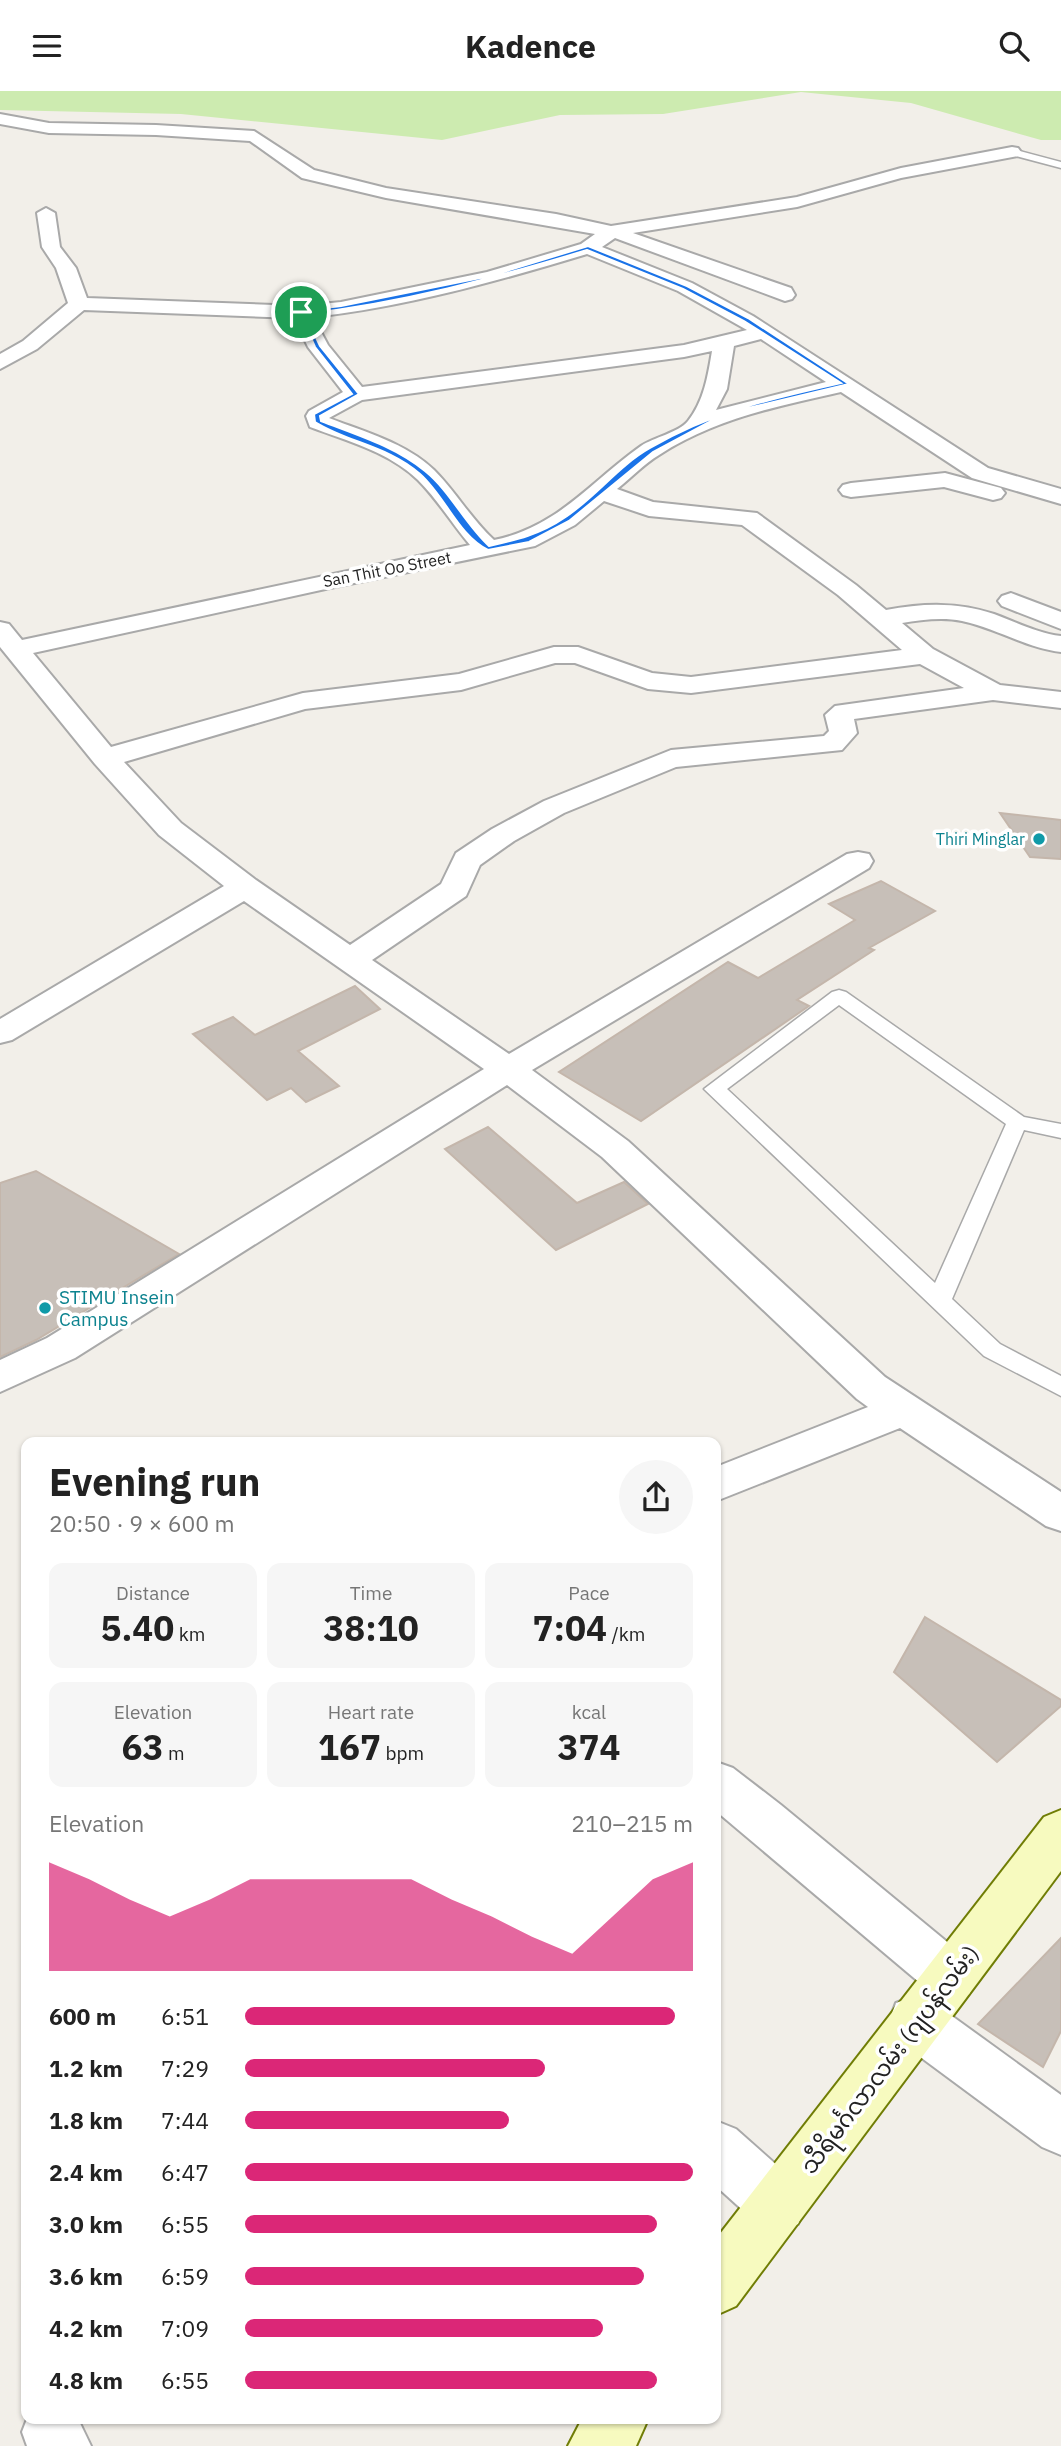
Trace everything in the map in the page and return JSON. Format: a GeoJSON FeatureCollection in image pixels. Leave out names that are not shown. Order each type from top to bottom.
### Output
{"type":"FeatureCollection","features":[{"type":"Feature","properties":{"kind":"street"},"geometry":{"type":"LineString","coordinates":[[0,119],[49,128],[169,130],[254,136],[308,174],[386,193],[556,220],[611,232],[784,292],[782,297],[731,312]]}},
{"type":"Feature","properties":{"kind":"street"},"geometry":{"type":"LineString","coordinates":[[803,184],[932,150],[989,147],[1012,152]]}},
{"type":"Feature","properties":{"kind":"street"},"geometry":{"type":"LineString","coordinates":[[0,363],[30,345],[79,304],[301,312],[341,308],[491,277],[588,248],[611,232],[656,221],[747,211],[801,201],[917,169],[1012,152]]}},
{"type":"Feature","properties":{"kind":"street"},"geometry":{"type":"LineString","coordinates":[[46,213],[51,247],[66,268],[79,304]]}},
{"type":"Feature","properties":{"kind":"street"},"geometry":{"type":"LineString","coordinates":[[588,248],[685,287],[731,312],[980,473],[1061,497]]}},
{"type":"Feature","properties":{"kind":"street"},"geometry":{"type":"LineString","coordinates":[[301,312],[318,347],[356,394]]}},
{"type":"Feature","properties":{"kind":"street"},"geometry":{"type":"LineString","coordinates":[[488,548],[424,474],[390,450],[316,419],[317,416],[356,394],[684,351],[765,332]]}},
{"type":"Feature","properties":{"kind":"street"},"geometry":{"type":"LineString","coordinates":[[695,428],[716,389],[723,342]]}},
{"type":"Feature","properties":{"kind":"street","name":"San Thit Oo Street"},"geometry":{"type":"LineString","coordinates":[[8,639],[526,541],[566,520],[650,450],[711,419],[742,408],[846,384]]}},
{"type":"Feature","properties":{"kind":"street"},"geometry":{"type":"LineString","coordinates":[[851,490],[945,480],[1061,513]]}},
{"type":"Feature","properties":{"kind":"street"},"geometry":{"type":"LineString","coordinates":[[600,491],[649,509],[748,518],[847,590],[924,655],[993,692]]}},
{"type":"Feature","properties":{"kind":"street"},"geometry":{"type":"LineString","coordinates":[[1011,601],[1061,621]]}},
{"type":"Feature","properties":{"kind":"street"},"geometry":{"type":"LineString","coordinates":[[880,619],[922,611],[972,615],[1017,634],[1061,644]]}},
{"type":"Feature","properties":{"kind":"street"},"geometry":{"type":"LineString","coordinates":[[8,639],[105,758],[170,829],[245,887],[508,1069],[615,1149],[785,1304],[871,1388],[1061,1514]]}},
{"type":"Feature","properties":{"kind":"street"},"geometry":{"type":"LineString","coordinates":[[105,758],[303,701],[461,682],[554,655],[578,655],[648,681],[691,685],[924,655]]}},
{"type":"Feature","properties":{"kind":"street"},"geometry":{"type":"LineString","coordinates":[[351,960],[455,889],[467,860],[502,835],[565,803],[671,759],[832,744],[843,733],[839,715],[845,712],[993,692],[1061,699]]}},
{"type":"Feature","properties":{"kind":"street"},"geometry":{"type":"LineString","coordinates":[[0,1377],[61,1348],[508,1069],[858,861]]}},
{"type":"Feature","properties":{"kind":"street"},"geometry":{"type":"LineString","coordinates":[[0,1033],[245,887]]}},
{"type":"Feature","properties":{"kind":"street"},"geometry":{"type":"LineString","coordinates":[[721,1483],[904,1409]]}},
{"type":"Feature","properties":{"kind":"street"},"geometry":{"type":"LineString","coordinates":[[721,1787],[951,1977]]}},
{"type":"Feature","properties":{"kind":"street","name":"သီရိမင်္ဂလာလမ်း (ဂျပန်လမ်း)"},"geometry":{"type":"LineString","coordinates":[[721,2278],[1061,1832]]}},
{"type":"Feature","properties":{"kind":"street"},"geometry":{"type":"LineString","coordinates":[[915,2021],[1061,2128]]}},
{"type":"Feature","properties":{"kind":"street"},"geometry":{"type":"LineString","coordinates":[[721,2153],[778,2204]]}},
{"type":"Feature","properties":{"kind":"street"},"geometry":{"type":"LineString","coordinates":[[598,2446],[614,2424]]}},
{"type":"Feature","properties":{"kind":"lane"},"geometry":{"type":"LineString","coordinates":[[1035,149],[1061,157]]}},
{"type":"Feature","properties":{"kind":"lane"},"geometry":{"type":"LineString","coordinates":[[1012,152],[1061,165]]}},
{"type":"Feature","properties":{"kind":"lane"},"geometry":{"type":"LineString","coordinates":[[1061,1132],[1017,1122],[839,996],[714,1089],[992,1350],[1061,1387]]}},
{"type":"Feature","properties":{"kind":"lane"},"geometry":{"type":"LineString","coordinates":[[939,1301],[1017,1122]]}},
{"type":"Feature","properties":{"kind":"green space"},"geometry":{"type":"Polygon","coordinates":[[[0,91],[1061,91],[1061,140],[1041,140],[911,103],[801,92],[663,114],[560,115],[442,140],[181,114],[0,110],[0,91]]]}},
{"type":"Feature","properties":{"kind":"building","name":"Thiri Minglar"},"geometry":{"type":"Polygon","coordinates":[[[1000,813],[1061,820],[1061,859],[1030,857],[1000,813]]]}},
{"type":"Feature","properties":{"kind":"building"},"geometry":{"type":"Polygon","coordinates":[[[881,881],[935,911],[869,948],[874,950],[797,1000],[809,1006],[641,1121],[559,1072],[728,962],[758,978],[855,920],[829,904],[881,881]]]}},
{"type":"Feature","properties":{"kind":"building"},"geometry":{"type":"Polygon","coordinates":[[[355,986],[380,1009],[298,1051],[339,1086],[306,1102],[291,1088],[267,1100],[193,1034],[233,1017],[255,1035],[355,986]]]}},
{"type":"Feature","properties":{"kind":"building"},"geometry":{"type":"Polygon","coordinates":[[[488,1127],[577,1203],[624,1182],[648,1204],[556,1250],[445,1149],[488,1127]]]}},
{"type":"Feature","properties":{"kind":"building","name":"STIMU Insein Campus"},"geometry":{"type":"Polygon","coordinates":[[[36,1171],[179,1254],[36,1340],[0,1357],[0,1183],[36,1171]]]}},
{"type":"Feature","properties":{"kind":"building"},"geometry":{"type":"Polygon","coordinates":[[[925,1617],[1061,1700],[1061,1706],[997,1762],[894,1672],[925,1617]]]}},
{"type":"Feature","properties":{"kind":"building"},"geometry":{"type":"Polygon","coordinates":[[[1061,1938],[1061,2031],[1043,2067],[978,2024],[1061,1938]]]}},
{"type":"Feature","properties":{"kind":"place","name":"Thiri Minglar"},"geometry":{"type":"Point","coordinates":[1039,839]}},
{"type":"Feature","properties":{"kind":"place","name":"STIMU Insein Campus"},"geometry":{"type":"Point","coordinates":[45,1308]}},
{"type":"Feature","properties":{"kind":"route"},"geometry":{"type":"LineString","coordinates":[[588,248],[685,287],[746,320],[846,384],[742,408],[711,419],[650,450],[566,520],[526,541],[488,548],[424,474],[390,450],[318,422],[317,416],[356,394],[318,347],[301,312],[341,308],[491,277],[588,248]]}}]}
